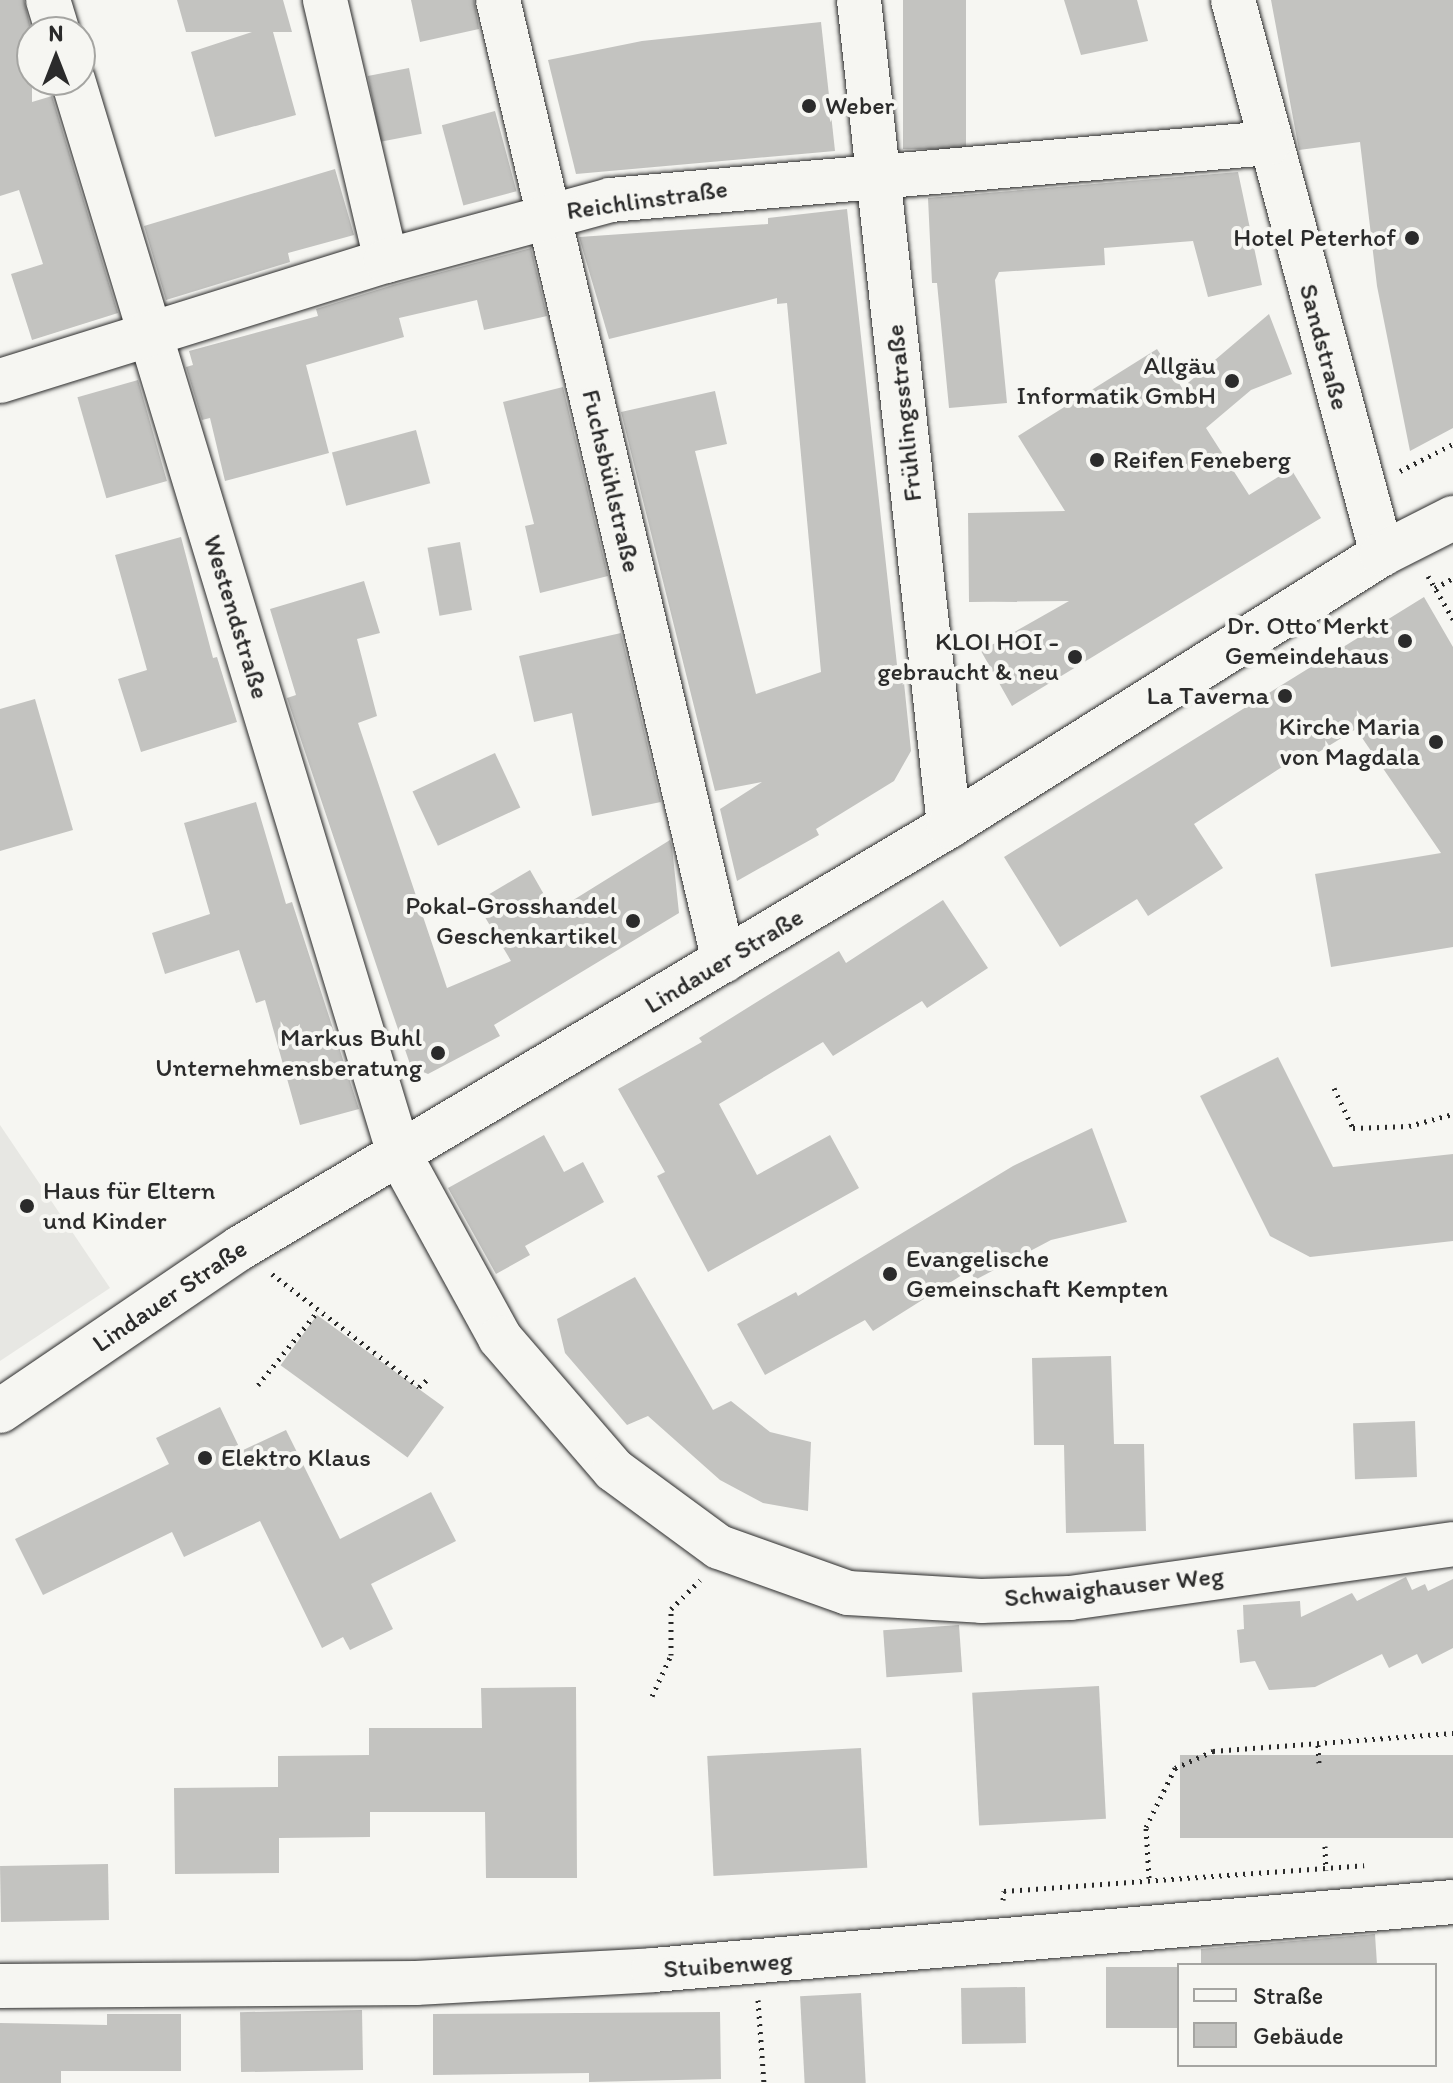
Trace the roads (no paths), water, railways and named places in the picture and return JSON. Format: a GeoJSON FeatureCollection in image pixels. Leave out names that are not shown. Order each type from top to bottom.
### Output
{"type":"FeatureCollection","features":[{"type":"Feature","properties":{"kind":"street"},"geometry":{"type":"LineString","coordinates":[[325,0],[386,261]]}},
{"type":"Feature","properties":{"kind":"street","name":"Fuchsbühlstraße"},"geometry":{"type":"LineString","coordinates":[[498,0],[724,961]]}},
{"type":"Feature","properties":{"kind":"street","name":"Frühlingsstraße"},"geometry":{"type":"LineString","coordinates":[[859,0],[949,826]]}},
{"type":"Feature","properties":{"kind":"street","name":"Sandstraße"},"geometry":{"type":"LineString","coordinates":[[1233,0],[1362,491],[1382,554]]}},
{"type":"Feature","properties":{"kind":"street","name":"Westendstraße"},"geometry":{"type":"LineString","coordinates":[[78,96],[399,1154]]}},
{"type":"Feature","properties":{"kind":"street","name":"Reichlinstraße"},"geometry":{"type":"LineString","coordinates":[[0,381],[386,261],[549,214],[610,200],[1269,143]]}},
{"type":"Feature","properties":{"kind":"street","name":"Lindauer Straße"},"geometry":{"type":"LineString","coordinates":[[0,1411],[240,1248],[949,826],[1382,554],[1452,520]]}},
{"type":"Feature","properties":{"kind":"street","name":"Schwaighauser Weg"},"geometry":{"type":"LineString","coordinates":[[399,1154],[500,1338],[614,1470],[719,1547],[848,1593],[981,1601],[1070,1598],[1453,1544]]}},
{"type":"Feature","properties":{"kind":"street","name":"Stuibenweg"},"geometry":{"type":"LineString","coordinates":[[0,1986],[416,1983],[653,1970],[1453,1902]]}},
{"type":"Feature","properties":{"kind":"place","name":"Weber"},"geometry":{"type":"Point","coordinates":[809,106]}},
{"type":"Feature","properties":{"kind":"place","name":"Hotel Peterhof"},"geometry":{"type":"Point","coordinates":[1412,238]}},
{"type":"Feature","properties":{"kind":"place","name":"Allgäu Informatik GmbH"},"geometry":{"type":"Point","coordinates":[1232,381]}},
{"type":"Feature","properties":{"kind":"place","name":"Reifen Feneberg"},"geometry":{"type":"Point","coordinates":[1097,460]}},
{"type":"Feature","properties":{"kind":"place","name":"Dr. Otto Merkt Gemeindehaus"},"geometry":{"type":"Point","coordinates":[1405,641]}},
{"type":"Feature","properties":{"kind":"place","name":"KLOI HOI - gebraucht & neu"},"geometry":{"type":"Point","coordinates":[1075,657]}},
{"type":"Feature","properties":{"kind":"place","name":"La Taverna"},"geometry":{"type":"Point","coordinates":[1285,696]}},
{"type":"Feature","properties":{"kind":"place","name":"Kirche Maria von Magdala"},"geometry":{"type":"Point","coordinates":[1436,742]}},
{"type":"Feature","properties":{"kind":"place","name":"Pokal-Grosshandel Geschenkartikel"},"geometry":{"type":"Point","coordinates":[633,921]}},
{"type":"Feature","properties":{"kind":"place","name":"Markus Buhl Unternehmensberatung"},"geometry":{"type":"Point","coordinates":[438,1053]}},
{"type":"Feature","properties":{"kind":"place","name":"Haus für Eltern und Kinder"},"geometry":{"type":"Point","coordinates":[27,1206]}},
{"type":"Feature","properties":{"kind":"place","name":"Evangelische Gemeinschaft Kempten"},"geometry":{"type":"Point","coordinates":[890,1274]}},
{"type":"Feature","properties":{"kind":"place","name":"Elektro Klaus"},"geometry":{"type":"Point","coordinates":[205,1458]}}]}
